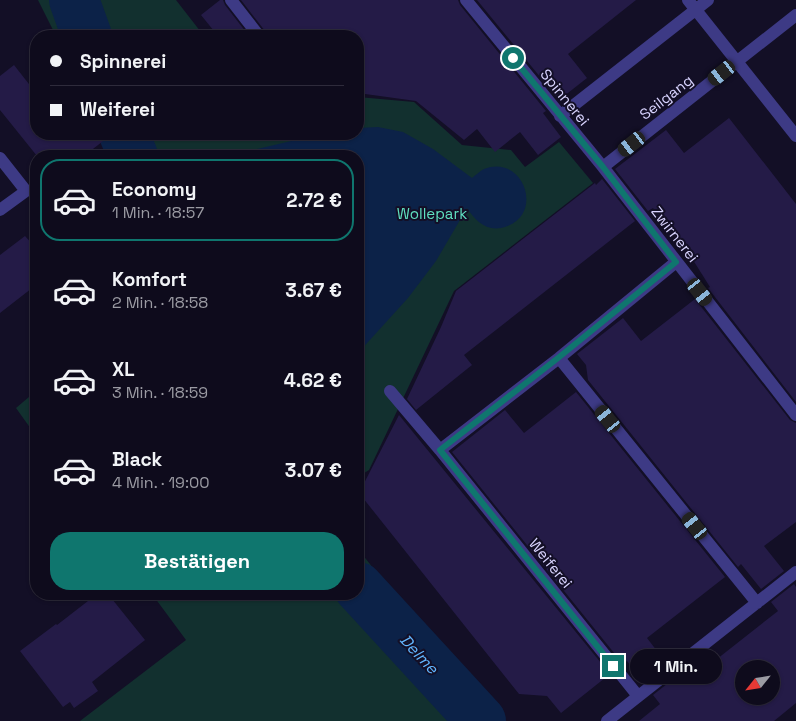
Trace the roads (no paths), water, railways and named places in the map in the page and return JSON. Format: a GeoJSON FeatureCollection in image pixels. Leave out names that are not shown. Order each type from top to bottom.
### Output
{"type":"FeatureCollection","features":[{"type":"Feature","properties":{"kind":"street"},"geometry":{"type":"LineString","coordinates":[[231,0],[254,30]]}},
{"type":"Feature","properties":{"kind":"street","name":"Spinnerei"},"geometry":{"type":"LineString","coordinates":[[466,0],[603,167]]}},
{"type":"Feature","properties":{"kind":"street"},"geometry":{"type":"LineString","coordinates":[[560,116],[692,5],[708,0]]}},
{"type":"Feature","properties":{"kind":"street"},"geometry":{"type":"LineString","coordinates":[[692,5],[796,136]]}},
{"type":"Feature","properties":{"kind":"street","name":"Seilgang"},"geometry":{"type":"LineString","coordinates":[[603,167],[796,15]]}},
{"type":"Feature","properties":{"kind":"street"},"geometry":{"type":"LineString","coordinates":[[0,158],[26,190],[0,210]]}},
{"type":"Feature","properties":{"kind":"street","name":"Zwirnerei"},"geometry":{"type":"LineString","coordinates":[[603,167],[796,415]]}},
{"type":"Feature","properties":{"kind":"street"},"geometry":{"type":"LineString","coordinates":[[440,450],[558,358],[676,262]]}},
{"type":"Feature","properties":{"kind":"street"},"geometry":{"type":"LineString","coordinates":[[558,358],[757,603]]}},
{"type":"Feature","properties":{"kind":"street","name":"Weiferei"},"geometry":{"type":"LineString","coordinates":[[390,391],[440,450],[638,696]]}},
{"type":"Feature","properties":{"kind":"street"},"geometry":{"type":"LineString","coordinates":[[607,721],[796,572]]}},
{"type":"Feature","properties":{"kind":"water"},"geometry":{"type":"Polygon","coordinates":[[[378,127],[403,132],[433,149],[472,178],[484,169],[498,167],[510,170],[519,178],[525,189],[526,201],[523,212],[515,222],[501,228],[485,226],[467,208],[436,261],[408,298],[364,346],[364,150],[253,150],[296,140],[364,140],[364,128],[378,127]]]}},
{"type":"Feature","properties":{"kind":"waterway","name":"Delme"},"geometry":{"type":"LineString","coordinates":[[74,0],[85,30]]}},
{"type":"Feature","properties":{"kind":"waterway","name":"Delme"},"geometry":{"type":"LineString","coordinates":[[126,140],[131,150]]}},
{"type":"Feature","properties":{"kind":"waterway","name":"Delme"},"geometry":{"type":"LineString","coordinates":[[364,594],[481,721]]}},
{"type":"Feature","properties":{"kind":"park label","name":"Wollepark"},"geometry":{"type":"Point","coordinates":[432,213]}}]}
